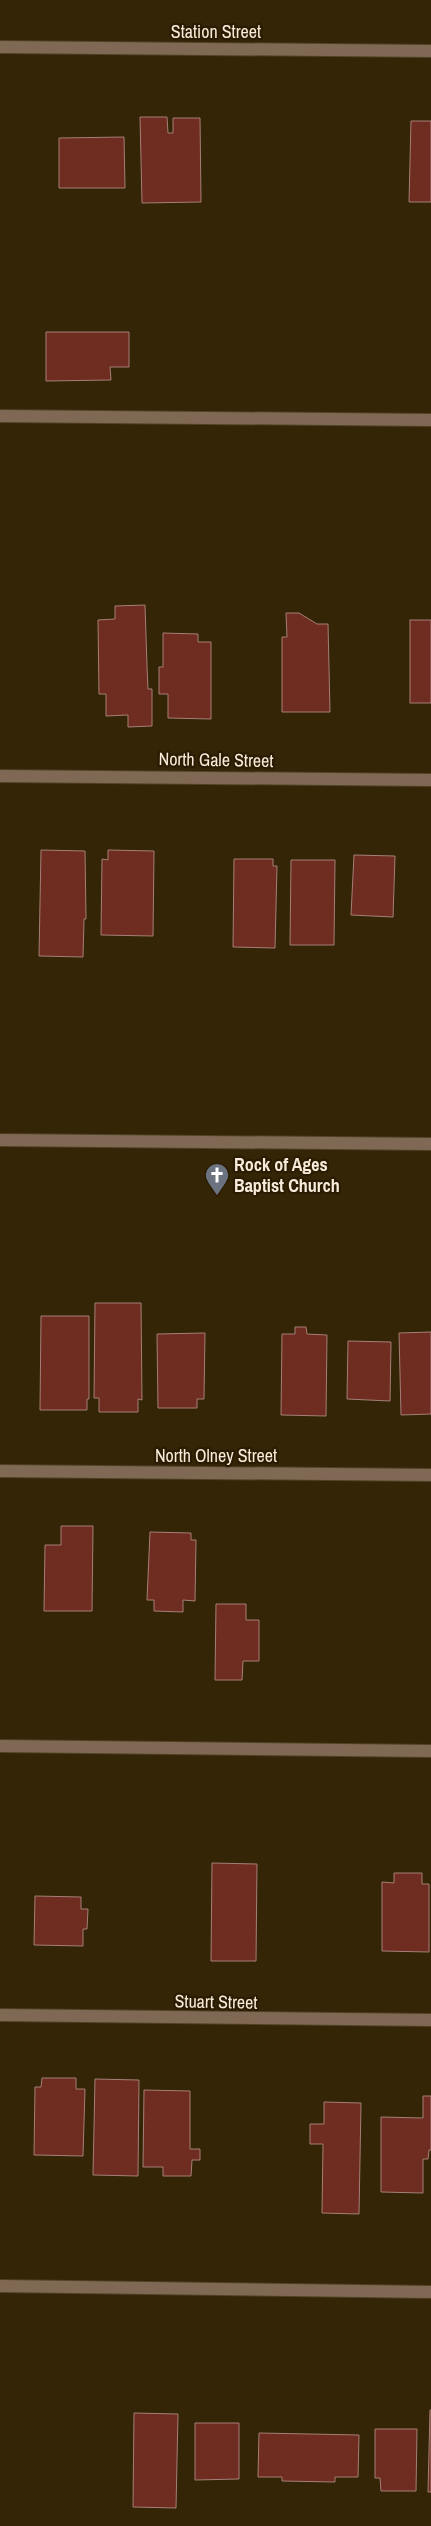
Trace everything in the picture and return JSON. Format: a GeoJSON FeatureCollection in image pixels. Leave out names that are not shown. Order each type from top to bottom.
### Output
{"type":"FeatureCollection","features":[{"type":"Feature","properties":{"kind":"street","name":"Station Street"},"geometry":{"type":"LineString","coordinates":[[0,48],[431,51]]}},
{"type":"Feature","properties":{"kind":"street"},"geometry":{"type":"LineString","coordinates":[[0,416],[431,420]]}},
{"type":"Feature","properties":{"kind":"street","name":"North Gale Street"},"geometry":{"type":"LineString","coordinates":[[0,776],[431,780]]}},
{"type":"Feature","properties":{"kind":"street"},"geometry":{"type":"LineString","coordinates":[[0,1140],[431,1144]]}},
{"type":"Feature","properties":{"kind":"street","name":"North Olney Street"},"geometry":{"type":"LineString","coordinates":[[0,1471],[431,1475]]}},
{"type":"Feature","properties":{"kind":"street"},"geometry":{"type":"LineString","coordinates":[[0,1746],[431,1751]]}},
{"type":"Feature","properties":{"kind":"street","name":"Stuart Street"},"geometry":{"type":"LineString","coordinates":[[0,2015],[431,2020]]}},
{"type":"Feature","properties":{"kind":"street"},"geometry":{"type":"LineString","coordinates":[[0,2286],[431,2292]]}},
{"type":"Feature","properties":{"kind":"building"},"geometry":{"type":"Polygon","coordinates":[[[140,117],[167,117],[168,133],[173,133],[173,118],[200,118],[201,202],[142,203],[140,117]]]}},
{"type":"Feature","properties":{"kind":"building"},"geometry":{"type":"Polygon","coordinates":[[[411,121],[431,121],[431,202],[409,202],[411,121]]]}},
{"type":"Feature","properties":{"kind":"building"},"geometry":{"type":"Polygon","coordinates":[[[124,137],[125,188],[59,188],[59,138],[124,137]]]}},
{"type":"Feature","properties":{"kind":"building"},"geometry":{"type":"Polygon","coordinates":[[[46,332],[129,332],[129,367],[110,367],[111,380],[46,381],[46,332]]]}},
{"type":"Feature","properties":{"kind":"building"},"geometry":{"type":"Polygon","coordinates":[[[145,605],[148,689],[152,689],[152,726],[128,727],[128,715],[106,716],[106,694],[99,694],[98,620],[115,619],[115,606],[145,605]]]}},
{"type":"Feature","properties":{"kind":"building"},"geometry":{"type":"Polygon","coordinates":[[[286,613],[299,613],[317,624],[328,624],[330,712],[282,712],[282,637],[287,637],[286,613]]]}},
{"type":"Feature","properties":{"kind":"building"},"geometry":{"type":"Polygon","coordinates":[[[410,620],[431,620],[431,703],[410,703],[410,620]]]}},
{"type":"Feature","properties":{"kind":"building"},"geometry":{"type":"Polygon","coordinates":[[[163,633],[198,634],[198,642],[211,642],[211,719],[168,718],[168,694],[159,694],[159,667],[163,667],[163,633]]]}},
{"type":"Feature","properties":{"kind":"building"},"geometry":{"type":"Polygon","coordinates":[[[41,850],[85,851],[86,919],[84,919],[83,957],[39,956],[41,850]]]}},
{"type":"Feature","properties":{"kind":"building"},"geometry":{"type":"Polygon","coordinates":[[[108,850],[154,851],[153,936],[101,935],[102,859],[108,860],[108,850]]]}},
{"type":"Feature","properties":{"kind":"building"},"geometry":{"type":"Polygon","coordinates":[[[354,855],[395,856],[393,917],[351,915],[354,855]]]}},
{"type":"Feature","properties":{"kind":"building"},"geometry":{"type":"Polygon","coordinates":[[[234,859],[273,859],[273,866],[277,866],[275,948],[233,947],[234,859]]]}},
{"type":"Feature","properties":{"kind":"building"},"geometry":{"type":"Polygon","coordinates":[[[291,860],[335,860],[334,945],[290,945],[291,860]]]}},
{"type":"Feature","properties":{"kind":"building"},"geometry":{"type":"Polygon","coordinates":[[[95,1303],[141,1303],[142,1400],[138,1399],[138,1412],[99,1412],[99,1398],[94,1398],[95,1303]]]}},
{"type":"Feature","properties":{"kind":"building"},"geometry":{"type":"Polygon","coordinates":[[[41,1316],[89,1316],[89,1399],[87,1399],[87,1410],[40,1410],[41,1316]]]}},
{"type":"Feature","properties":{"kind":"building"},"geometry":{"type":"Polygon","coordinates":[[[295,1327],[306,1327],[307,1334],[327,1335],[326,1416],[281,1415],[282,1334],[295,1334],[295,1327]]]}},
{"type":"Feature","properties":{"kind":"building"},"geometry":{"type":"Polygon","coordinates":[[[431,1332],[431,1414],[401,1415],[399,1333],[431,1332]]]}},
{"type":"Feature","properties":{"kind":"building"},"geometry":{"type":"Polygon","coordinates":[[[205,1333],[204,1399],[197,1399],[197,1408],[158,1408],[157,1334],[205,1333]]]}},
{"type":"Feature","properties":{"kind":"building"},"geometry":{"type":"Polygon","coordinates":[[[348,1341],[391,1342],[390,1401],[347,1399],[348,1341]]]}},
{"type":"Feature","properties":{"kind":"building"},"geometry":{"type":"Polygon","coordinates":[[[61,1526],[93,1526],[92,1611],[44,1611],[45,1545],[61,1545],[61,1526]]]}},
{"type":"Feature","properties":{"kind":"building"},"geometry":{"type":"Polygon","coordinates":[[[150,1532],[191,1533],[191,1540],[196,1540],[195,1601],[183,1600],[183,1612],[154,1611],[154,1600],[147,1600],[150,1532]]]}},
{"type":"Feature","properties":{"kind":"building"},"geometry":{"type":"Polygon","coordinates":[[[216,1604],[246,1604],[246,1620],[259,1620],[259,1661],[243,1661],[242,1680],[215,1680],[216,1604]]]}},
{"type":"Feature","properties":{"kind":"building"},"geometry":{"type":"Polygon","coordinates":[[[212,1863],[257,1864],[256,1961],[211,1961],[212,1863]]]}},
{"type":"Feature","properties":{"kind":"building"},"geometry":{"type":"Polygon","coordinates":[[[394,1873],[422,1873],[422,1884],[429,1884],[429,1952],[382,1951],[382,1882],[394,1883],[394,1873]]]}},
{"type":"Feature","properties":{"kind":"building"},"geometry":{"type":"Polygon","coordinates":[[[35,1896],[81,1897],[81,1909],[88,1909],[87,1929],[83,1929],[83,1946],[34,1945],[35,1896]]]}},
{"type":"Feature","properties":{"kind":"building"},"geometry":{"type":"Polygon","coordinates":[[[42,2078],[76,2078],[76,2089],[85,2089],[83,2156],[34,2155],[35,2087],[41,2087],[42,2078]]]}},
{"type":"Feature","properties":{"kind":"building"},"geometry":{"type":"Polygon","coordinates":[[[95,2079],[139,2080],[138,2176],[93,2175],[95,2079]]]}},
{"type":"Feature","properties":{"kind":"building"},"geometry":{"type":"Polygon","coordinates":[[[144,2090],[190,2091],[190,2149],[200,2149],[200,2160],[192,2160],[191,2176],[163,2176],[163,2167],[143,2167],[144,2090]]]}},
{"type":"Feature","properties":{"kind":"building"},"geometry":{"type":"Polygon","coordinates":[[[423,2096],[431,2096],[431,2150],[429,2150],[428,2159],[423,2159],[423,2193],[381,2192],[381,2117],[423,2118],[423,2096]]]}},
{"type":"Feature","properties":{"kind":"building"},"geometry":{"type":"Polygon","coordinates":[[[324,2102],[361,2103],[359,2214],[322,2213],[323,2144],[310,2144],[310,2124],[324,2124],[324,2102]]]}},
{"type":"Feature","properties":{"kind":"building"},"geometry":{"type":"Polygon","coordinates":[[[430,2410],[431,2492],[428,2492],[430,2410]]]}},
{"type":"Feature","properties":{"kind":"building"},"geometry":{"type":"Polygon","coordinates":[[[134,2413],[178,2414],[176,2508],[133,2507],[134,2413]]]}},
{"type":"Feature","properties":{"kind":"building"},"geometry":{"type":"Polygon","coordinates":[[[195,2423],[239,2423],[239,2479],[195,2480],[195,2423]]]}},
{"type":"Feature","properties":{"kind":"building"},"geometry":{"type":"Polygon","coordinates":[[[375,2429],[417,2429],[416,2491],[381,2491],[380,2478],[375,2478],[375,2429]]]}},
{"type":"Feature","properties":{"kind":"building"},"geometry":{"type":"Polygon","coordinates":[[[259,2433],[359,2435],[358,2477],[335,2477],[335,2482],[282,2481],[282,2477],[258,2477],[259,2433]]]}},
{"type":"Feature","properties":{"kind":"place","name":"Rock of Ages Baptist Church"},"geometry":{"type":"Point","coordinates":[217,1196]}}]}
